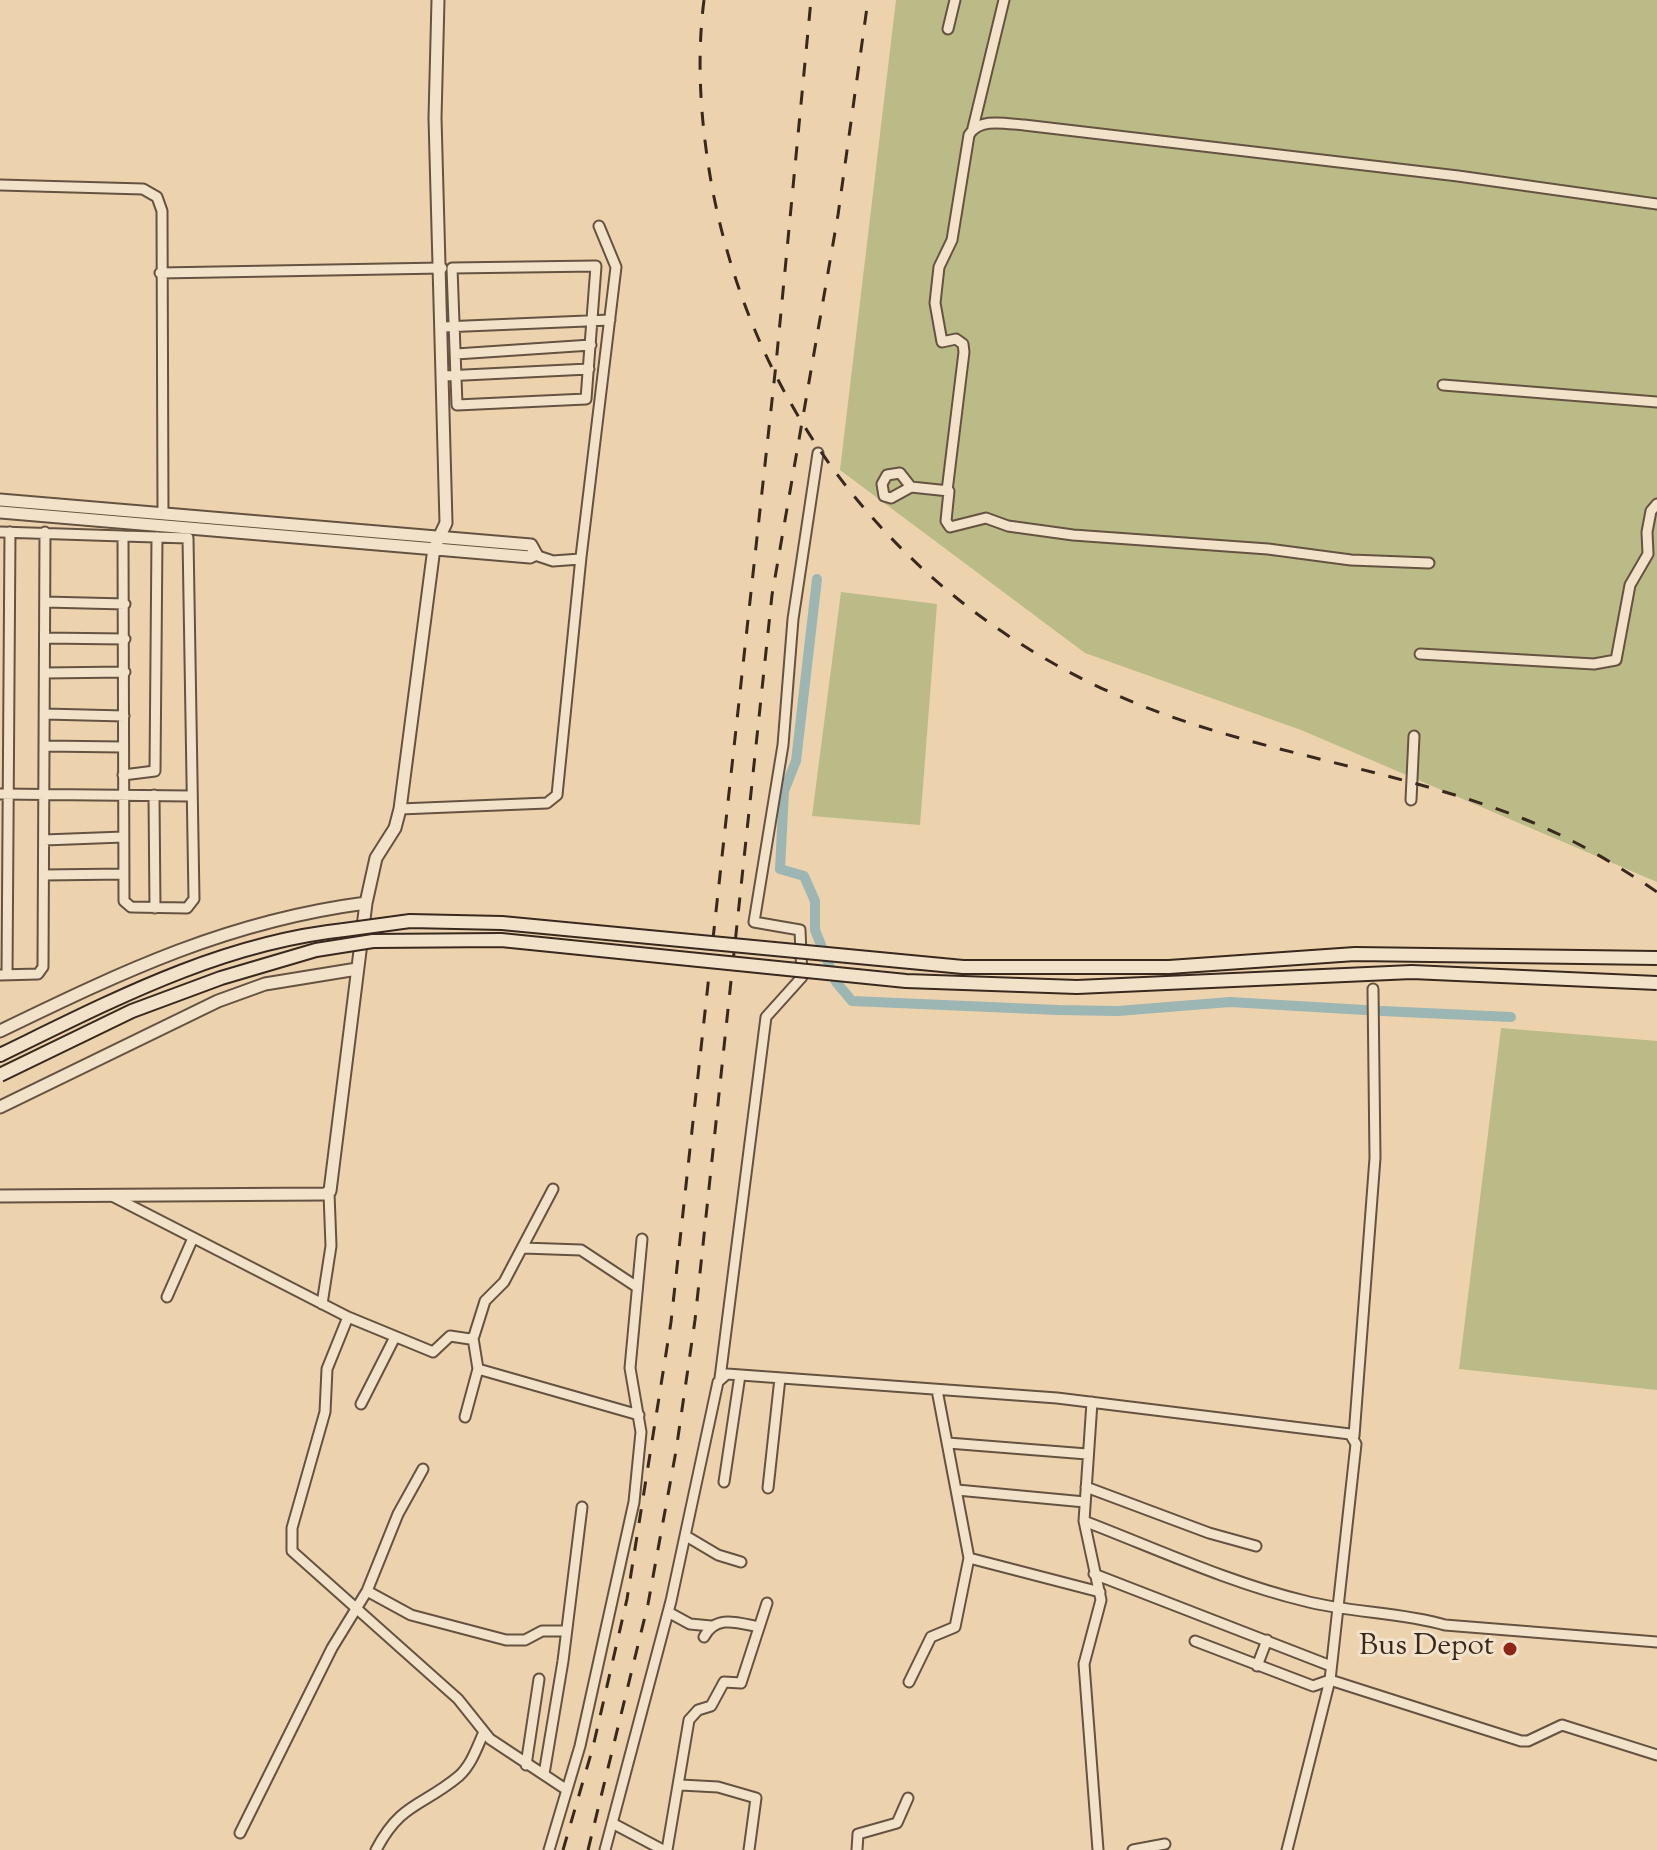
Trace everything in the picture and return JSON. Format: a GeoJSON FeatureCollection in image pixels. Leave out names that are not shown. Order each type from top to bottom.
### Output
{"type":"FeatureCollection","features":[{"type":"Feature","properties":{"kind":"main road"},"geometry":{"type":"LineString","coordinates":[[0,1055],[115,999],[228,953],[317,933],[410,921],[502,923],[963,967],[1169,967],[1355,954],[1657,958]]}},
{"type":"Feature","properties":{"kind":"main road"},"geometry":{"type":"LineString","coordinates":[[0,1075],[132,1011],[221,978],[316,950],[373,941],[501,940],[906,981],[1061,986],[1412,972],[1657,983]]}},
{"type":"Feature","properties":{"kind":"street"},"geometry":{"type":"LineString","coordinates":[[322,1304],[331,1246],[329,1193],[366,903],[376,858],[395,828],[400,809],[435,544],[445,528],[447,514],[444,376],[448,327],[452,268],[596,266],[591,345],[586,399],[457,405],[456,354],[448,327],[442,268],[435,118],[438,0]]}},
{"type":"Feature","properties":{"kind":"street"},"geometry":{"type":"LineString","coordinates":[[948,29],[955,0]]}},
{"type":"Feature","properties":{"kind":"street"},"geometry":{"type":"LineString","coordinates":[[1004,0],[973,128],[952,240],[939,267],[935,303],[942,342],[956,339],[963,344],[964,352],[947,491],[946,521],[950,527],[986,518],[1008,526],[1073,535],[1268,549],[1351,560],[1429,563]]}},
{"type":"Feature","properties":{"kind":"street"},"geometry":{"type":"LineString","coordinates":[[973,128],[983,124],[1024,125],[1458,176],[1657,204]]}},
{"type":"Feature","properties":{"kind":"street"},"geometry":{"type":"LineString","coordinates":[[0,185],[150,190],[157,197],[162,211],[163,513]]}},
{"type":"Feature","properties":{"kind":"street"},"geometry":{"type":"LineString","coordinates":[[400,809],[547,803],[555,798],[616,262],[599,226]]}},
{"type":"Feature","properties":{"kind":"street"},"geometry":{"type":"LineString","coordinates":[[160,273],[442,268]]}},
{"type":"Feature","properties":{"kind":"street"},"geometry":{"type":"LineString","coordinates":[[448,327],[610,320]]}},
{"type":"Feature","properties":{"kind":"street"},"geometry":{"type":"LineString","coordinates":[[456,354],[591,345]]}},
{"type":"Feature","properties":{"kind":"street"},"geometry":{"type":"LineString","coordinates":[[444,376],[589,367],[604,370]]}},
{"type":"Feature","properties":{"kind":"street"},"geometry":{"type":"LineString","coordinates":[[1443,385],[1657,402]]}},
{"type":"Feature","properties":{"kind":"street"},"geometry":{"type":"LineString","coordinates":[[605,1850],[668,1612],[720,1378],[766,1017],[802,977],[800,930],[754,922],[783,745],[793,619],[818,453]]}},
{"type":"Feature","properties":{"kind":"street"},"geometry":{"type":"LineString","coordinates":[[911,487],[947,491]]}},
{"type":"Feature","properties":{"kind":"street"},"geometry":{"type":"LineString","coordinates":[[0,500],[163,513],[435,544]]}},
{"type":"Feature","properties":{"kind":"street"},"geometry":{"type":"LineString","coordinates":[[1420,654],[1594,664],[1616,660],[1630,585],[1648,554],[1649,521],[1657,504]]}},
{"type":"Feature","properties":{"kind":"street"},"geometry":{"type":"LineString","coordinates":[[0,512],[435,544],[531,545],[535,555],[553,561],[580,559]]}},
{"type":"Feature","properties":{"kind":"street"},"geometry":{"type":"LineString","coordinates":[[45,532],[43,967],[38,974],[3,975],[5,532],[45,532],[188,538],[194,899],[187,908],[126,906],[122,747],[125,672],[123,536]]}},
{"type":"Feature","properties":{"kind":"street"},"geometry":{"type":"LineString","coordinates":[[123,775],[151,775],[156,770],[157,537]]}},
{"type":"Feature","properties":{"kind":"street"},"geometry":{"type":"LineString","coordinates":[[45,602],[125,604]]}},
{"type":"Feature","properties":{"kind":"street"},"geometry":{"type":"LineString","coordinates":[[45,638],[125,639]]}},
{"type":"Feature","properties":{"kind":"street"},"geometry":{"type":"LineString","coordinates":[[45,673],[125,672]]}},
{"type":"Feature","properties":{"kind":"street"},"geometry":{"type":"LineString","coordinates":[[45,714],[124,716]]}},
{"type":"Feature","properties":{"kind":"street"},"geometry":{"type":"LineString","coordinates":[[1411,800],[1414,736]]}},
{"type":"Feature","properties":{"kind":"street"},"geometry":{"type":"LineString","coordinates":[[45,746],[122,747]]}},
{"type":"Feature","properties":{"kind":"street"},"geometry":{"type":"LineString","coordinates":[[4,794],[190,796]]}},
{"type":"Feature","properties":{"kind":"street"},"geometry":{"type":"LineString","coordinates":[[154,795],[155,908]]}},
{"type":"Feature","properties":{"kind":"street"},"geometry":{"type":"LineString","coordinates":[[44,840],[123,837]]}},
{"type":"Feature","properties":{"kind":"street"},"geometry":{"type":"LineString","coordinates":[[44,875],[124,874]]}},
{"type":"Feature","properties":{"kind":"street"},"geometry":{"type":"LineString","coordinates":[[0,1031],[217,935],[264,921],[366,903]]}},
{"type":"Feature","properties":{"kind":"street"},"geometry":{"type":"LineString","coordinates":[[0,1107],[218,1001],[265,984],[357,969]]}},
{"type":"Feature","properties":{"kind":"street"},"geometry":{"type":"LineString","coordinates":[[1287,1850],[1330,1680],[1339,1608],[1375,1158],[1373,989]]}},
{"type":"Feature","properties":{"kind":"street"},"geometry":{"type":"LineString","coordinates":[[465,1417],[478,1369],[473,1338],[485,1301],[504,1282],[553,1189]]}},
{"type":"Feature","properties":{"kind":"street"},"geometry":{"type":"LineString","coordinates":[[0,1196],[329,1193]]}},
{"type":"Feature","properties":{"kind":"street"},"geometry":{"type":"LineString","coordinates":[[109,1195],[348,1317],[431,1352],[450,1336],[473,1338]]}},
{"type":"Feature","properties":{"kind":"street"},"geometry":{"type":"LineString","coordinates":[[167,1297],[193,1238]]}},
{"type":"Feature","properties":{"kind":"street"},"geometry":{"type":"LineString","coordinates":[[549,1850],[567,1790],[627,1544],[639,1469],[639,1415],[630,1368],[642,1239]]}},
{"type":"Feature","properties":{"kind":"street"},"geometry":{"type":"LineString","coordinates":[[523,1248],[581,1250],[637,1287]]}},
{"type":"Feature","properties":{"kind":"street"},"geometry":{"type":"LineString","coordinates":[[348,1317],[327,1369],[325,1412],[290,1536],[297,1558],[458,1699],[484,1732],[526,1765],[567,1790]]}},
{"type":"Feature","properties":{"kind":"street"},"geometry":{"type":"LineString","coordinates":[[361,1404],[395,1337]]}},
{"type":"Feature","properties":{"kind":"street"},"geometry":{"type":"LineString","coordinates":[[478,1369],[639,1415]]}},
{"type":"Feature","properties":{"kind":"street"},"geometry":{"type":"LineString","coordinates":[[720,1378],[740,1375],[1092,1402],[1354,1436]]}},
{"type":"Feature","properties":{"kind":"street"},"geometry":{"type":"LineString","coordinates":[[724,1482],[740,1375]]}},
{"type":"Feature","properties":{"kind":"street"},"geometry":{"type":"LineString","coordinates":[[768,1488],[780,1378]]}},
{"type":"Feature","properties":{"kind":"street"},"geometry":{"type":"LineString","coordinates":[[909,1682],[931,1637],[955,1627],[969,1558],[937,1390]]}},
{"type":"Feature","properties":{"kind":"street"},"geometry":{"type":"LineString","coordinates":[[1092,1402],[1084,1521],[1100,1592],[1098,1617],[1084,1664],[1098,1850]]}},
{"type":"Feature","properties":{"kind":"street"},"geometry":{"type":"LineString","coordinates":[[948,1443],[1087,1454]]}},
{"type":"Feature","properties":{"kind":"street"},"geometry":{"type":"LineString","coordinates":[[240,1833],[367,1591],[393,1526],[423,1469]]}},
{"type":"Feature","properties":{"kind":"street"},"geometry":{"type":"LineString","coordinates":[[1086,1487],[1209,1533],[1256,1546]]}},
{"type":"Feature","properties":{"kind":"street"},"geometry":{"type":"LineString","coordinates":[[957,1490],[1085,1502]]}},
{"type":"Feature","properties":{"kind":"street"},"geometry":{"type":"LineString","coordinates":[[544,1774],[582,1507]]}},
{"type":"Feature","properties":{"kind":"street"},"geometry":{"type":"LineString","coordinates":[[1084,1521],[1245,1582],[1339,1608],[1418,1617],[1445,1625],[1657,1642]]}},
{"type":"Feature","properties":{"kind":"street"},"geometry":{"type":"LineString","coordinates":[[686,1536],[718,1555],[741,1562]]}},
{"type":"Feature","properties":{"kind":"street"},"geometry":{"type":"LineString","coordinates":[[969,1558],[1100,1592]]}},
{"type":"Feature","properties":{"kind":"street"},"geometry":{"type":"LineString","coordinates":[[1094,1574],[1331,1666]]}},
{"type":"Feature","properties":{"kind":"street"},"geometry":{"type":"LineString","coordinates":[[367,1591],[411,1615],[506,1640],[525,1640],[542,1631],[566,1631]]}},
{"type":"Feature","properties":{"kind":"street"},"geometry":{"type":"LineString","coordinates":[[612,1823],[665,1850],[681,1785],[689,1720],[698,1710],[711,1706],[724,1682],[741,1683],[767,1603]]}},
{"type":"Feature","properties":{"kind":"street"},"geometry":{"type":"LineString","coordinates":[[668,1612],[690,1624],[711,1626],[724,1621],[759,1627]]}},
{"type":"Feature","properties":{"kind":"street"},"geometry":{"type":"LineString","coordinates":[[704,1637],[711,1626]]}},
{"type":"Feature","properties":{"kind":"street"},"geometry":{"type":"LineString","coordinates":[[1257,1666],[1267,1640]]}},
{"type":"Feature","properties":{"kind":"street"},"geometry":{"type":"LineString","coordinates":[[1195,1641],[1313,1686],[1330,1680],[1521,1741],[1528,1741],[1562,1725],[1657,1755]]}},
{"type":"Feature","properties":{"kind":"street"},"geometry":{"type":"LineString","coordinates":[[526,1765],[539,1679]]}},
{"type":"Feature","properties":{"kind":"street"},"geometry":{"type":"LineString","coordinates":[[376,1850],[395,1818],[459,1775],[484,1732]]}},
{"type":"Feature","properties":{"kind":"street"},"geometry":{"type":"LineString","coordinates":[[681,1785],[718,1787],[756,1798],[749,1850]]}},
{"type":"Feature","properties":{"kind":"street"},"geometry":{"type":"LineString","coordinates":[[857,1850],[859,1833],[897,1823],[908,1798]]}},
{"type":"Feature","properties":{"kind":"street"},"geometry":{"type":"LineString","coordinates":[[1133,1850],[1165,1844]]}},
{"type":"Feature","properties":{"kind":"green space"},"geometry":{"type":"Polygon","coordinates":[[[896,0],[1657,0],[1657,882],[1301,730],[1085,653],[840,470],[896,0]]]}},
{"type":"Feature","properties":{"kind":"green space"},"geometry":{"type":"Polygon","coordinates":[[[841,592],[937,604],[920,825],[812,816],[841,592]]]}},
{"type":"Feature","properties":{"kind":"green space"},"geometry":{"type":"Polygon","coordinates":[[[1501,1028],[1657,1041],[1657,1390],[1459,1369],[1501,1028]]]}},
{"type":"Feature","properties":{"kind":"waterway"},"geometry":{"type":"LineString","coordinates":[[817,579],[796,761],[784,791],[780,869],[804,876],[815,901],[815,930],[836,982],[852,1001],[1118,1011],[1230,1002],[1365,1010]]}},
{"type":"Feature","properties":{"kind":"waterway"},"geometry":{"type":"LineString","coordinates":[[1382,1011],[1511,1017]]}},
{"type":"Feature","properties":{"kind":"railway"},"geometry":{"type":"LineString","coordinates":[[704,0],[700,70],[705,141],[712,187],[734,273],[766,355],[807,430],[857,499],[915,562],[981,617],[1055,664],[1135,703],[1231,736],[1428,787],[1524,819],[1592,852],[1657,892]]}},
{"type":"Feature","properties":{"kind":"railway"},"geometry":{"type":"LineString","coordinates":[[563,1850],[593,1747],[627,1599],[671,1322],[776,364],[811,0]]}},
{"type":"Feature","properties":{"kind":"railway"},"geometry":{"type":"LineString","coordinates":[[588,1850],[648,1604],[676,1451],[695,1320],[772,595],[838,215],[868,0]]}},
{"type":"Feature","properties":{"kind":"place","name":"Bus Depot"},"geometry":{"type":"Point","coordinates":[1510,1649]}}]}
